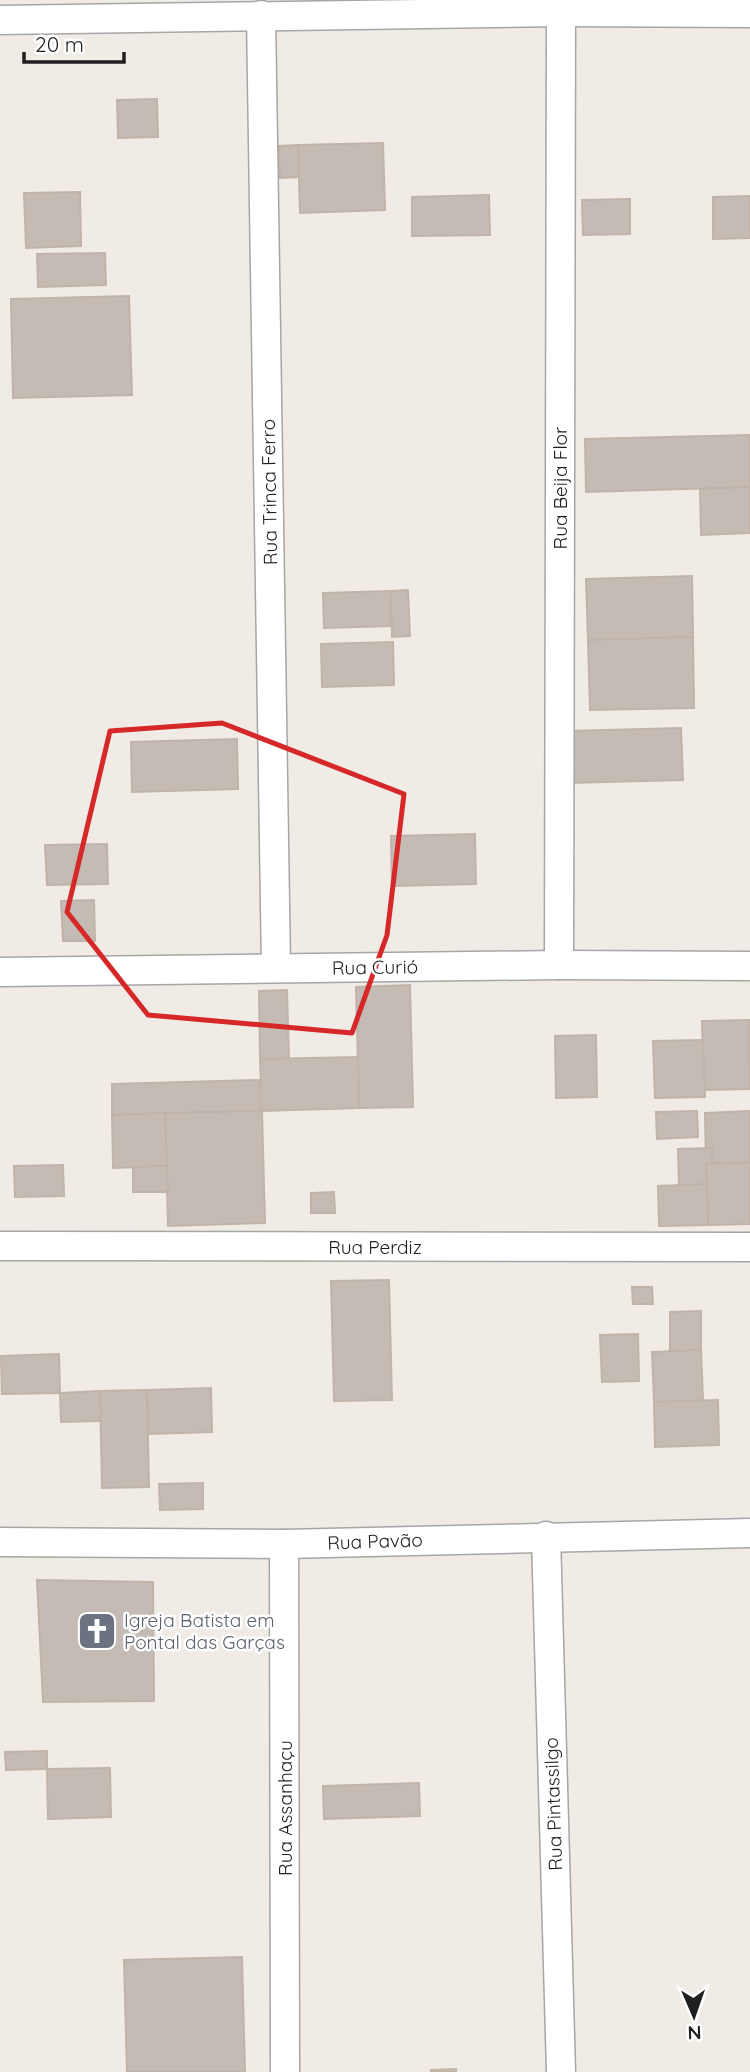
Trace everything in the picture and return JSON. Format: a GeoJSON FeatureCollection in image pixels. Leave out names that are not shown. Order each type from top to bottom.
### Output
{"type":"FeatureCollection","features":[{"type":"Feature","properties":{"kind":"street"},"geometry":{"type":"LineString","coordinates":[[0,20],[561,12],[750,13]]}},
{"type":"Feature","properties":{"kind":"street","name":"Rua Beija Flor"},"geometry":{"type":"LineString","coordinates":[[559,965],[561,12]]}},
{"type":"Feature","properties":{"kind":"street","name":"Rua Trinca Ferro"},"geometry":{"type":"LineString","coordinates":[[261,15],[276,968]]}},
{"type":"Feature","properties":{"kind":"street","name":"Rua Curió"},"geometry":{"type":"LineString","coordinates":[[0,972],[559,965],[750,966]]}},
{"type":"Feature","properties":{"kind":"street","name":"Rua Perdiz"},"geometry":{"type":"LineString","coordinates":[[0,1246],[750,1247]]}},
{"type":"Feature","properties":{"kind":"street","name":"Rua Pavão"},"geometry":{"type":"LineString","coordinates":[[0,1542],[284,1544],[546,1536],[750,1534]]}},
{"type":"Feature","properties":{"kind":"street","name":"Rua Pintassilgo"},"geometry":{"type":"LineString","coordinates":[[546,1536],[561,2072]]}},
{"type":"Feature","properties":{"kind":"street","name":"Rua Assanhaçu"},"geometry":{"type":"LineString","coordinates":[[284,1544],[285,2072]]}},
{"type":"Feature","properties":{"kind":"highlighted area"},"geometry":{"type":"Polygon","coordinates":[[[222,723],[404,794],[387,935],[352,1033],[148,1015],[67,912],[110,731],[222,723]]]}},
{"type":"Feature","properties":{"kind":"building"},"geometry":{"type":"Polygon","coordinates":[[[157,99],[158,137],[118,138],[117,100],[157,99]]]}},
{"type":"Feature","properties":{"kind":"building"},"geometry":{"type":"Polygon","coordinates":[[[383,143],[385,210],[300,213],[298,145],[383,143]]]}},
{"type":"Feature","properties":{"kind":"building"},"geometry":{"type":"Polygon","coordinates":[[[298,145],[299,177],[280,178],[279,146],[298,145]]]}},
{"type":"Feature","properties":{"kind":"building"},"geometry":{"type":"Polygon","coordinates":[[[80,192],[81,246],[26,248],[24,193],[80,192]]]}},
{"type":"Feature","properties":{"kind":"building"},"geometry":{"type":"Polygon","coordinates":[[[489,195],[490,235],[412,236],[412,197],[489,195]]]}},
{"type":"Feature","properties":{"kind":"building"},"geometry":{"type":"Polygon","coordinates":[[[750,196],[750,238],[713,239],[713,197],[750,196]]]}},
{"type":"Feature","properties":{"kind":"building"},"geometry":{"type":"Polygon","coordinates":[[[630,199],[630,234],[583,235],[582,200],[630,199]]]}},
{"type":"Feature","properties":{"kind":"building"},"geometry":{"type":"Polygon","coordinates":[[[105,253],[106,285],[38,287],[37,254],[105,253]]]}},
{"type":"Feature","properties":{"kind":"building"},"geometry":{"type":"Polygon","coordinates":[[[129,296],[132,395],[13,398],[11,299],[129,296]]]}},
{"type":"Feature","properties":{"kind":"building"},"geometry":{"type":"Polygon","coordinates":[[[750,435],[750,487],[586,492],[585,439],[750,435]]]}},
{"type":"Feature","properties":{"kind":"building"},"geometry":{"type":"Polygon","coordinates":[[[750,487],[750,533],[701,535],[700,489],[750,487]]]}},
{"type":"Feature","properties":{"kind":"building"},"geometry":{"type":"Polygon","coordinates":[[[692,576],[693,637],[588,640],[586,579],[692,576]]]}},
{"type":"Feature","properties":{"kind":"building"},"geometry":{"type":"Polygon","coordinates":[[[408,590],[410,636],[392,637],[391,591],[408,590]]]}},
{"type":"Feature","properties":{"kind":"building"},"geometry":{"type":"Polygon","coordinates":[[[391,591],[391,626],[324,628],[323,593],[391,591]]]}},
{"type":"Feature","properties":{"kind":"building"},"geometry":{"type":"Polygon","coordinates":[[[693,637],[694,708],[590,710],[588,640],[693,637]]]}},
{"type":"Feature","properties":{"kind":"building"},"geometry":{"type":"Polygon","coordinates":[[[393,642],[394,685],[322,687],[321,644],[393,642]]]}},
{"type":"Feature","properties":{"kind":"building"},"geometry":{"type":"Polygon","coordinates":[[[681,728],[683,780],[569,783],[567,731],[681,728]]]}},
{"type":"Feature","properties":{"kind":"building"},"geometry":{"type":"Polygon","coordinates":[[[237,739],[238,789],[132,792],[131,742],[237,739]]]}},
{"type":"Feature","properties":{"kind":"building"},"geometry":{"type":"Polygon","coordinates":[[[475,834],[476,884],[392,886],[391,836],[475,834]]]}},
{"type":"Feature","properties":{"kind":"building"},"geometry":{"type":"Polygon","coordinates":[[[107,844],[108,884],[47,885],[45,845],[107,844]]]}},
{"type":"Feature","properties":{"kind":"building"},"geometry":{"type":"Polygon","coordinates":[[[94,900],[95,941],[63,941],[61,901],[94,900]]]}},
{"type":"Feature","properties":{"kind":"building"},"geometry":{"type":"Polygon","coordinates":[[[410,985],[413,1107],[359,1108],[356,987],[410,985]]]}},
{"type":"Feature","properties":{"kind":"building"},"geometry":{"type":"Polygon","coordinates":[[[287,990],[289,1059],[260,1059],[259,991],[287,990]]]}},
{"type":"Feature","properties":{"kind":"building"},"geometry":{"type":"Polygon","coordinates":[[[749,1020],[750,1089],[704,1090],[702,1021],[749,1020]]]}},
{"type":"Feature","properties":{"kind":"building"},"geometry":{"type":"Polygon","coordinates":[[[596,1035],[597,1097],[556,1098],[555,1036],[596,1035]]]}},
{"type":"Feature","properties":{"kind":"building"},"geometry":{"type":"Polygon","coordinates":[[[703,1040],[705,1097],[655,1098],[653,1041],[703,1040]]]}},
{"type":"Feature","properties":{"kind":"building"},"geometry":{"type":"Polygon","coordinates":[[[358,1057],[359,1108],[262,1111],[260,1059],[358,1057]]]}},
{"type":"Feature","properties":{"kind":"building"},"geometry":{"type":"Polygon","coordinates":[[[259,1080],[260,1111],[112,1115],[112,1084],[259,1080]]]}},
{"type":"Feature","properties":{"kind":"building"},"geometry":{"type":"Polygon","coordinates":[[[262,1111],[265,1223],[168,1226],[165,1113],[262,1111]]]}},
{"type":"Feature","properties":{"kind":"building"},"geometry":{"type":"Polygon","coordinates":[[[697,1111],[698,1137],[657,1139],[656,1112],[697,1111]]]}},
{"type":"Feature","properties":{"kind":"building"},"geometry":{"type":"Polygon","coordinates":[[[750,1111],[750,1162],[706,1164],[705,1113],[750,1111]]]}},
{"type":"Feature","properties":{"kind":"building"},"geometry":{"type":"Polygon","coordinates":[[[165,1113],[167,1166],[113,1168],[112,1115],[165,1113]]]}},
{"type":"Feature","properties":{"kind":"building"},"geometry":{"type":"Polygon","coordinates":[[[712,1148],[713,1187],[679,1188],[678,1149],[712,1148]]]}},
{"type":"Feature","properties":{"kind":"building"},"geometry":{"type":"Polygon","coordinates":[[[750,1163],[750,1224],[708,1225],[706,1164],[750,1163]]]}},
{"type":"Feature","properties":{"kind":"building"},"geometry":{"type":"Polygon","coordinates":[[[63,1165],[64,1196],[15,1197],[14,1166],[63,1165]]]}},
{"type":"Feature","properties":{"kind":"building"},"geometry":{"type":"Polygon","coordinates":[[[167,1166],[168,1192],[133,1192],[133,1167],[167,1166]]]}},
{"type":"Feature","properties":{"kind":"building"},"geometry":{"type":"Polygon","coordinates":[[[707,1184],[708,1225],[659,1226],[658,1186],[707,1184]]]}},
{"type":"Feature","properties":{"kind":"building"},"geometry":{"type":"Polygon","coordinates":[[[334,1192],[335,1213],[311,1213],[311,1193],[334,1192]]]}},
{"type":"Feature","properties":{"kind":"building"},"geometry":{"type":"Polygon","coordinates":[[[389,1280],[392,1400],[334,1401],[331,1281],[389,1280]]]}},
{"type":"Feature","properties":{"kind":"building"},"geometry":{"type":"Polygon","coordinates":[[[632,1287],[652,1287],[653,1304],[633,1304],[632,1287]]]}},
{"type":"Feature","properties":{"kind":"building"},"geometry":{"type":"Polygon","coordinates":[[[701,1311],[701,1350],[670,1351],[670,1312],[701,1311]]]}},
{"type":"Feature","properties":{"kind":"building"},"geometry":{"type":"Polygon","coordinates":[[[638,1334],[639,1381],[602,1382],[600,1335],[638,1334]]]}},
{"type":"Feature","properties":{"kind":"building"},"geometry":{"type":"Polygon","coordinates":[[[701,1350],[703,1401],[654,1402],[652,1352],[701,1350]]]}},
{"type":"Feature","properties":{"kind":"building"},"geometry":{"type":"Polygon","coordinates":[[[59,1354],[60,1393],[2,1394],[1,1356],[59,1354]]]}},
{"type":"Feature","properties":{"kind":"building"},"geometry":{"type":"Polygon","coordinates":[[[211,1388],[212,1432],[148,1434],[147,1390],[211,1388]]]}},
{"type":"Feature","properties":{"kind":"building"},"geometry":{"type":"Polygon","coordinates":[[[147,1390],[149,1487],[102,1488],[100,1391],[147,1390]]]}},
{"type":"Feature","properties":{"kind":"building"},"geometry":{"type":"Polygon","coordinates":[[[100,1391],[101,1421],[61,1422],[60,1393],[100,1391]]]}},
{"type":"Feature","properties":{"kind":"building"},"geometry":{"type":"Polygon","coordinates":[[[718,1400],[719,1445],[655,1447],[654,1402],[718,1400]]]}},
{"type":"Feature","properties":{"kind":"building"},"geometry":{"type":"Polygon","coordinates":[[[203,1483],[203,1509],[160,1510],[159,1484],[203,1483]]]}},
{"type":"Feature","properties":{"kind":"building"},"geometry":{"type":"Polygon","coordinates":[[[37,1580],[153,1582],[154,1701],[43,1702],[37,1580]]]}},
{"type":"Feature","properties":{"kind":"building"},"geometry":{"type":"Polygon","coordinates":[[[47,1751],[47,1769],[6,1770],[5,1752],[47,1751]]]}},
{"type":"Feature","properties":{"kind":"building"},"geometry":{"type":"Polygon","coordinates":[[[110,1768],[111,1817],[48,1819],[47,1769],[110,1768]]]}},
{"type":"Feature","properties":{"kind":"building"},"geometry":{"type":"Polygon","coordinates":[[[419,1783],[420,1816],[324,1819],[323,1786],[419,1783]]]}},
{"type":"Feature","properties":{"kind":"building"},"geometry":{"type":"Polygon","coordinates":[[[242,1957],[245,2072],[127,2072],[124,1960],[242,1957]]]}},
{"type":"Feature","properties":{"kind":"building"},"geometry":{"type":"Polygon","coordinates":[[[456,2069],[456,2072],[431,2072],[431,2070],[456,2069]]]}},
{"type":"Feature","properties":{"kind":"place","name":"Igreja Batista em Pontal das Garças"},"geometry":{"type":"Point","coordinates":[97,1631]}}]}
